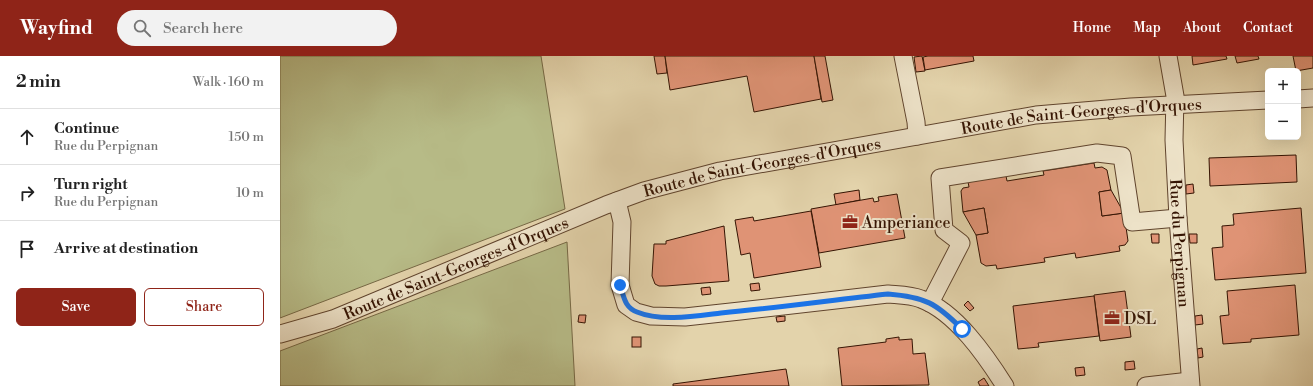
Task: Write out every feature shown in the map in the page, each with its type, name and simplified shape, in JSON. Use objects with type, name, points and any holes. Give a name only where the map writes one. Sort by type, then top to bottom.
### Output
[{"type":"street","points":[[903,56],[916,122],[917,136]]},
{"type":"street","name":"Rue du Perpignan","points":[[1146,386],[1190,383],[1178,218],[1174,96],[1168,56]]},
{"type":"street","points":[[1301,99],[1313,98]]},
{"type":"street","name":"Route de Saint-Georges-d'Orques","points":[[280,334],[333,319],[616,201],[644,191],[720,171],[1036,115],[1174,104],[1265,100]]},
{"type":"street","points":[[930,303],[961,243],[944,230],[940,178],[1097,153],[1122,156],[1132,222],[1178,218]]},
{"type":"street","points":[[616,201],[622,222],[620,285],[626,305],[636,312],[651,316],[685,316],[747,311],[888,294],[908,296],[930,303],[938,307],[946,314],[962,329],[990,362],[1005,386]]},
{"type":"green space","points":[[280,56],[541,56],[565,209],[280,318]]},
{"type":"green space","points":[[567,242],[575,386],[280,386],[280,351]]},
{"type":"building","points":[[654,56],[665,56],[667,73],[657,74]]},
{"type":"building","points":[[665,56],[814,56],[821,99],[754,112],[747,76],[670,90]]},
{"type":"building","points":[[814,56],[825,56],[833,100],[822,102]]},
{"type":"building","points":[[922,56],[925,71],[916,72],[914,57]]},
{"type":"building","points":[[973,56],[974,61],[925,70],[923,57]]},
{"type":"building","points":[[1192,56],[1226,56],[1227,59],[1193,65]]},
{"type":"building","points":[[1235,56],[1258,56],[1259,59],[1237,63]]},
{"type":"building","points":[[1293,56],[1313,56],[1313,68],[1301,70],[1301,68],[1295,68]]},
{"type":"building","points":[[1296,155],[1297,182],[1210,186],[1209,158]]},
{"type":"building","points":[[1094,163],[1095,168],[1102,167],[1107,170],[1111,190],[1099,192],[1102,216],[1124,213],[1128,241],[1125,245],[1119,246],[1120,251],[1076,258],[1075,253],[1044,258],[1045,262],[997,269],[996,265],[986,266],[981,263],[976,235],[988,233],[984,208],[963,212],[961,191],[963,188],[969,187],[968,182],[1006,176],[1007,181],[1044,175],[1043,171]]},
{"type":"building","points":[[1193,184],[1194,193],[1186,194],[1186,185]]},
{"type":"building","points":[[859,190],[860,200],[836,205],[834,194]]},
{"type":"building","points":[[1111,190],[1124,213],[1102,216],[1099,192]]},
{"type":"building","points":[[897,194],[905,238],[819,253],[811,209],[873,198],[874,202],[879,201],[878,197]]},
{"type":"building","points":[[984,208],[988,233],[976,235],[963,212]]},
{"type":"building","points":[[1301,208],[1306,273],[1215,280],[1212,248],[1223,247],[1222,226],[1234,225],[1233,214]]},
{"type":"building","points":[[811,211],[821,267],[754,278],[750,253],[741,255],[735,220],[753,217],[754,221]]},
{"type":"building","points":[[724,226],[729,281],[666,286],[659,286],[655,284],[652,276],[654,244],[666,244],[666,241]]},
{"type":"building","points":[[1151,234],[1159,234],[1159,243],[1152,243]]},
{"type":"building","points":[[1189,234],[1197,234],[1197,243],[1190,243]]},
{"type":"building","points":[[759,283],[760,290],[751,291],[750,284]]},
{"type":"building","points":[[1295,285],[1299,335],[1251,339],[1251,342],[1223,344],[1220,316],[1229,315],[1227,291]]},
{"type":"building","points":[[710,287],[711,294],[702,295],[701,288]]},
{"type":"building","points":[[1125,291],[1131,337],[1100,341],[1094,295]]},
{"type":"building","points":[[1094,296],[1099,336],[1038,343],[1039,347],[1018,349],[1013,306]]},
{"type":"building","points":[[968,301],[974,308],[970,311],[964,305]]},
{"type":"building","points":[[579,315],[586,315],[585,323],[578,322]]},
{"type":"building","points":[[1202,315],[1203,324],[1195,325],[1195,316]]},
{"type":"building","points":[[785,316],[785,321],[777,322],[776,317]]},
{"type":"building","points":[[632,337],[641,337],[641,347],[632,347]]},
{"type":"building","points":[[899,337],[899,340],[912,339],[913,354],[925,353],[929,385],[842,386],[838,348],[886,342],[886,339]]},
{"type":"building","points":[[1202,348],[1203,357],[1198,358],[1197,349]]},
{"type":"building","points":[[1134,361],[1135,369],[1125,370],[1125,362]]},
{"type":"building","points":[[1084,367],[1085,375],[1076,376],[1075,368]]},
{"type":"building","points":[[786,369],[789,386],[673,386],[673,384]]},
{"type":"building","points":[[984,378],[989,386],[980,386],[978,382]]},
{"type":"place","name":"Amperiance","points":[[850,222]]},
{"type":"place","name":"DSL","points":[[1112,318]]},
{"type":"route","points":[[620,285],[626,305],[636,312],[651,316],[672,317],[740,311],[888,294],[921,299],[938,307],[962,329]]}]
